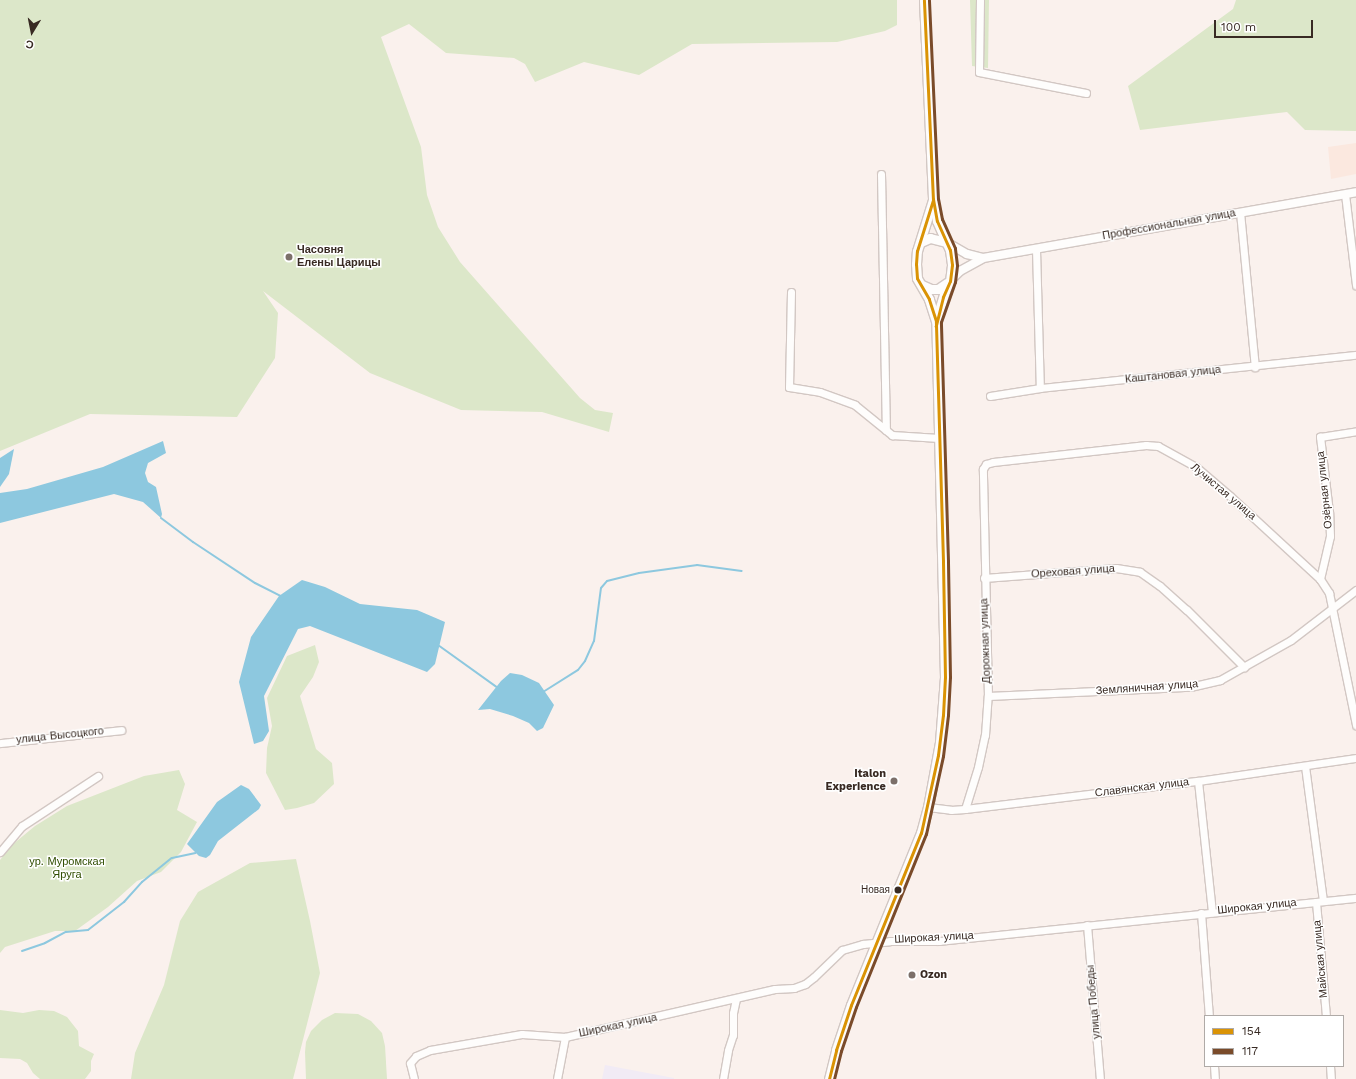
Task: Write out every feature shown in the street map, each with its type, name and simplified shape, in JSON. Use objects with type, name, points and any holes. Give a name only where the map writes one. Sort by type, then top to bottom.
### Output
[{"type":"main road","points":[[829,1079],[836,1050],[851,1005],[922,833],[940,742],[945,677],[936,321],[944,291],[950,281],[952,270],[951,254],[937,221],[933,200],[924,0]]},
{"type":"main road","points":[[933,200],[917,252],[916,268],[918,278],[929,300],[936,321]]},
{"type":"main road","points":[[921,242],[930,238],[946,242]]},
{"type":"main road","points":[[922,285],[931,289],[938,289],[950,281]]},
{"type":"street","points":[[980,0],[979,72],[1086,93]]},
{"type":"street","points":[[881,174],[886,430]]},
{"type":"street","name":"Профессиональная улица","points":[[983,258],[1356,192]]},
{"type":"street","points":[[1345,194],[1356,285]]},
{"type":"street","points":[[1240,212],[1255,367]]},
{"type":"street","points":[[946,242],[967,254],[983,258]]},
{"type":"street","points":[[1036,249],[1040,388]]},
{"type":"street","points":[[950,281],[967,266],[983,258]]},
{"type":"street","points":[[791,292],[789,387],[820,392],[855,405],[892,435],[939,438]]},
{"type":"street","name":"Каштановая улица","points":[[990,396],[1040,388],[1255,367],[1356,355]]},
{"type":"street","name":"Озёрная улица","points":[[1320,579],[1330,536],[1329,512],[1320,437],[1356,431]]},
{"type":"street","name":"Лучистая улица","points":[[983,469],[986,464],[994,462],[1146,445],[1158,446],[1196,467],[1230,496],[1320,579],[1329,593],[1356,725]]},
{"type":"street","name":"Дорожная улица","points":[[965,809],[978,767],[985,734],[988,696],[984,578],[983,469]]},
{"type":"street","name":"Ореховая улица","points":[[984,578],[1116,568],[1140,572],[1160,586],[1187,610],[1244,667]]},
{"type":"street","name":"Земляничная улица","points":[[988,696],[1190,687],[1220,680],[1291,640],[1356,590]]},
{"type":"street","name":"улица Высоцкого","points":[[0,743],[120,730]]},
{"type":"street","name":"Славянская улица","points":[[928,807],[951,810],[965,809],[1198,781],[1356,758]]},
{"type":"street","name":"Майская улица","points":[[1305,766],[1320,901],[1326,1015]]},
{"type":"street","points":[[0,852],[22,826],[98,776]]},
{"type":"street","points":[[1198,781],[1212,912]]},
{"type":"street","name":"Широкая улица","points":[[414,1079],[410,1063],[416,1056],[430,1050],[522,1034],[565,1037],[775,989],[794,988],[805,984],[842,950],[877,942],[939,941],[1356,898]]},
{"type":"street","points":[[1201,913],[1209,1015]]},
{"type":"street","name":"улица Победы","points":[[1087,925],[1100,1079]]},
{"type":"street","points":[[723,1079],[728,1050],[733,1035],[733,1013],[736,999]]},
{"type":"street","points":[[557,1079],[565,1037]]},
{"type":"street","points":[[1214,1067],[1215,1079]]},
{"type":"street","points":[[1330,1067],[1331,1079]]},
{"type":"shaded area","points":[[1356,143],[1356,174],[1331,179],[1328,147]]},
{"type":"shaded area","points":[[605,1065],[674,1078],[674,1079],[602,1079]]},
{"type":"green space","points":[[0,0],[897,0],[897,25],[885,31],[837,42],[692,44],[639,75],[584,62],[535,82],[525,64],[514,58],[446,53],[409,24],[381,37],[421,147],[427,195],[438,227],[460,262],[580,398],[595,410],[613,413],[609,432],[542,412],[461,410],[370,373],[263,291],[278,313],[275,358],[237,417],[90,414],[0,451]]},
{"type":"green space","points":[[970,0],[989,0],[988,68],[972,66]]},
{"type":"green space","points":[[1236,0],[1356,0],[1356,131],[1305,130],[1287,112],[1140,130],[1128,86],[1233,9]]},
{"type":"green space","points":[[315,645],[319,662],[313,677],[300,696],[316,749],[332,763],[334,784],[314,803],[285,810],[266,773],[267,748],[272,726],[267,698],[287,656]]},
{"type":"green space","name":"ур. Муромская Яруга","points":[[179,770],[185,784],[177,810],[197,822],[181,852],[161,872],[137,881],[108,907],[75,931],[55,931],[5,947],[0,953],[0,860],[12,845],[35,826],[67,806],[144,776]]},
{"type":"green space","points":[[296,859],[320,973],[293,1079],[131,1079],[135,1053],[164,985],[180,921],[198,892],[250,863]]},
{"type":"green space","points":[[0,1010],[23,1013],[39,1010],[54,1011],[67,1017],[78,1031],[79,1046],[94,1054],[91,1061],[91,1071],[85,1079],[40,1079],[33,1073],[27,1063],[20,1059],[0,1058]]},
{"type":"green space","points":[[335,1013],[358,1014],[371,1021],[382,1033],[385,1046],[387,1079],[306,1079],[306,1042],[311,1031],[322,1020]]},
{"type":"water","points":[[163,441],[166,453],[148,463],[145,473],[148,482],[156,487],[162,514],[161,518],[143,502],[114,494],[0,523],[0,493],[27,489],[103,467]]},
{"type":"water","points":[[14,449],[9,474],[0,487],[0,458]]},
{"type":"water","points":[[302,580],[325,587],[360,604],[417,610],[445,622],[435,664],[427,672],[310,626],[298,629],[264,696],[269,731],[263,741],[254,744],[239,682],[251,637],[279,596]]},
{"type":"water","points":[[510,673],[522,675],[539,683],[554,705],[543,728],[537,731],[529,723],[513,716],[490,709],[478,710],[501,681]]},
{"type":"water","points":[[241,785],[249,789],[261,805],[259,809],[218,841],[210,855],[206,858],[199,856],[187,844],[217,802]]},
{"type":"waterway","points":[[161,518],[193,542],[255,583],[280,596]]},
{"type":"waterway","points":[[543,692],[578,670],[585,661],[594,641],[601,588],[607,581],[639,573],[697,565],[742,571]]},
{"type":"waterway","points":[[438,645],[498,688]]},
{"type":"waterway","points":[[22,951],[45,943],[66,932],[88,930],[124,902],[142,882],[172,858],[195,853]]},
{"type":"transit line","name":"154","points":[[829,1079],[836,1050],[851,1005],[921,833],[938,755],[943,715],[945,677],[943,561],[936,321],[929,299],[917,278],[916,264],[917,251],[933,200],[924,0]]},
{"type":"transit line","name":"117","points":[[834,1079],[841,1051],[856,1007],[926,834],[943,756],[948,715],[950,677],[948,561],[941,322],[955,282],[957,265],[955,248],[942,219],[938,199],[929,0]]},
{"type":"transit line","name":"154","points":[[933,199],[937,221],[950,250],[952,265],[950,281],[943,297],[936,326]]},
{"type":"place","name":"Часовня Елены Царицы","points":[[289,257]]},
{"type":"place","name":"Italon Experience","points":[[894,781]]},
{"type":"place","name":"Новая","points":[[898,890]]},
{"type":"place","name":"Ozon","points":[[912,975]]}]
